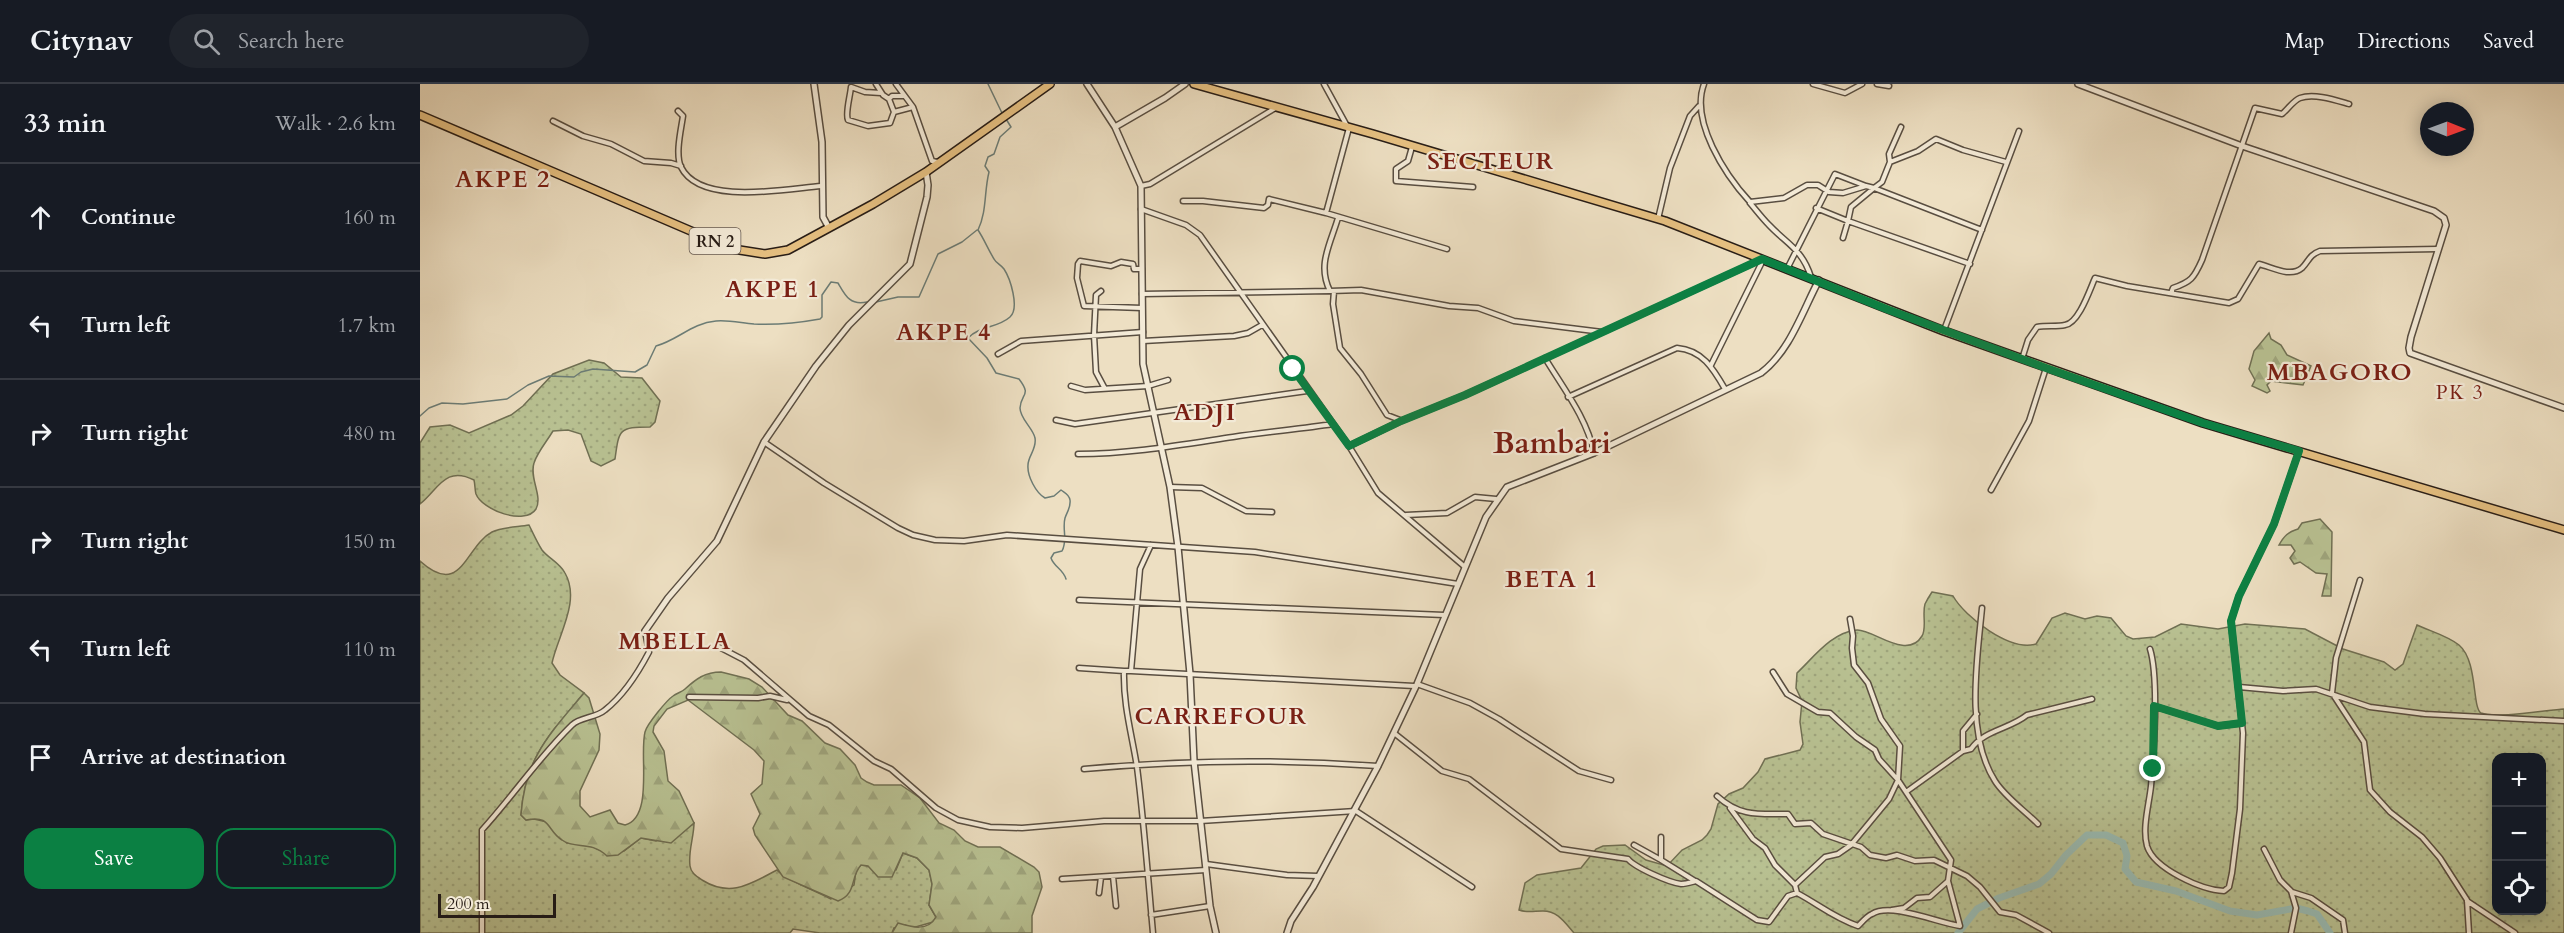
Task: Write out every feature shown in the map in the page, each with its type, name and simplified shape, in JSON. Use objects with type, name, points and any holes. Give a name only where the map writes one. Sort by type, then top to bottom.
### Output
[{"type":"main road","name":"RN 2","points":[[420,116],[733,249],[765,254],[788,250],[873,204],[926,172],[1050,84]]},
{"type":"main road","points":[[1188,84],[1278,106],[1658,219],[1944,331],[2203,423],[2564,530]]},
{"type":"street","points":[[814,84],[822,141],[823,217],[828,228]]},
{"type":"street","points":[[876,84],[881,93],[889,99],[894,112],[890,123],[868,126],[848,120],[846,114],[851,101],[850,86],[865,92],[881,93]]},
{"type":"street","points":[[896,84],[913,107],[932,161],[939,162]]},
{"type":"street","points":[[1087,84],[1115,127],[1141,186],[1143,364],[1170,487],[1178,547],[1200,821],[1210,906],[1216,933]]},
{"type":"street","points":[[1115,127],[1188,84]]},
{"type":"street","points":[[1324,84],[1348,127],[1326,213]]},
{"type":"street","points":[[1658,219],[1670,168],[1690,116],[1699,105],[1704,84]]},
{"type":"street","points":[[1813,84],[1845,93],[1862,84]]},
{"type":"street","points":[[1877,84],[1889,86]]},
{"type":"street","points":[[2078,84],[2242,146],[2434,211],[2444,218],[2446,225],[2411,337],[2410,353],[2564,408]]},
{"type":"street","points":[[889,99],[892,96],[903,96]]},
{"type":"street","points":[[2171,293],[2173,288],[2186,285],[2197,272],[2255,108],[2282,114],[2298,98],[2307,97],[2332,99],[2349,104]]},
{"type":"street","points":[[1287,933],[1291,921],[1356,811],[1416,685],[1444,615],[1496,499],[1506,487],[1594,453],[1761,373],[1775,362],[1815,279],[1797,249],[1770,226],[1720,163],[1699,105]]},
{"type":"street","points":[[1141,186],[1159,178],[1278,106]]},
{"type":"street","points":[[894,112],[913,107]]},
{"type":"street","points":[[678,111],[683,116],[681,166]]},
{"type":"street","points":[[553,121],[583,136],[611,144],[644,161],[681,166],[695,183],[726,193],[821,186]]},
{"type":"street","points":[[1843,238],[1851,207],[1885,178],[1890,162],[1889,154],[1901,127]]},
{"type":"street","points":[[1944,331],[2019,131]]},
{"type":"street","points":[[1890,162],[1918,151],[1936,139],[1963,150],[2006,162]]},
{"type":"street","points":[[1412,147],[1408,161],[1396,169],[1394,178],[1396,181],[1473,187]]},
{"type":"street","points":[[482,933],[482,830],[509,801],[524,778],[574,723],[604,711],[636,676],[650,652],[645,631],[668,598],[717,541],[764,442],[816,366],[849,325],[910,264],[927,197],[926,172]]},
{"type":"street","points":[[1787,268],[1834,174],[1982,230]]},
{"type":"street","points":[[1750,202],[1784,198],[1807,185],[1818,185],[1826,190],[1843,193],[1866,186]]},
{"type":"street","points":[[1183,201],[1264,208],[1269,205],[1269,199],[1326,213],[1447,249]]},
{"type":"street","points":[[1815,208],[1970,264]]},
{"type":"street","points":[[1141,210],[1194,229],[1206,240],[1262,325],[1349,446],[1378,493],[1406,514],[1465,567]]},
{"type":"street","points":[[1338,218],[1323,268],[1325,280],[1332,291],[1340,348],[1387,415],[1401,421]]},
{"type":"street","points":[[2022,360],[2028,340],[2037,327],[2069,324],[2073,321],[2095,278],[2127,286],[2229,303],[2238,299],[2259,264],[2290,273],[2302,267],[2313,253],[2320,251],[2438,249]]},
{"type":"street","points":[[1349,446],[1763,260]]},
{"type":"street","points":[[1711,365],[1763,260]]},
{"type":"street","points":[[1142,269],[1134,269],[1133,264],[1127,262],[1111,266],[1078,262],[1077,278],[1084,306],[1142,308]]},
{"type":"street","points":[[1142,294],[1361,290],[1449,306],[1478,308],[1514,321],[1602,332]]},
{"type":"street","points":[[1101,291],[1096,295],[1094,334],[1096,372],[1104,387]]},
{"type":"street","points":[[1143,341],[1234,336],[1248,333],[1262,325]]},
{"type":"street","points":[[998,354],[1021,341],[1143,332]]},
{"type":"street","points":[[1568,397],[1677,348],[1696,352],[1711,365],[1725,389]]},
{"type":"street","points":[[1545,358],[1591,436],[1594,453]]},
{"type":"street","points":[[1991,490],[1997,475],[2029,421],[2046,368]]},
{"type":"street","points":[[1071,386],[1085,390],[1148,386],[1168,380]]},
{"type":"street","points":[[1056,420],[1075,424],[1308,391]]},
{"type":"street","points":[[1078,454],[1105,455],[1113,452],[1161,449],[1231,437],[1333,424]]},
{"type":"street","points":[[764,442],[843,495],[913,536],[935,540],[964,541],[1007,535],[1071,538],[1292,556],[1330,566],[1458,584]]},
{"type":"street","points":[[2150,649],[2154,660],[2154,706],[2153,769],[2146,826],[2147,848],[2157,861],[2186,880],[2214,891],[2224,891],[2229,887],[2232,873],[2241,802],[2242,723],[2231,621],[2239,596],[2274,524],[2299,451]]},
{"type":"street","points":[[1170,487],[1202,488],[1246,511],[1272,513]]},
{"type":"street","points":[[1406,514],[1448,513],[1475,497],[1496,499]]},
{"type":"street","points":[[1131,671],[1140,569],[1151,545]]},
{"type":"street","points":[[2360,580],[2336,658],[2332,693],[2364,742],[2370,790],[2390,812],[2422,837],[2440,858],[2467,900],[2515,933]]},
{"type":"street","points":[[1079,600],[1444,615]]},
{"type":"street","points":[[1982,608],[1978,739],[1982,754],[1996,782],[2038,824]]},
{"type":"street","points":[[1796,885],[1825,857],[1838,854],[1850,846],[1889,800],[1898,780],[1900,746],[1881,719],[1868,683],[1854,665],[1850,619]]},
{"type":"street","points":[[719,647],[744,660],[809,716],[829,725],[874,761],[891,769],[936,808],[958,820],[1005,828],[1104,821],[1200,821],[1356,811],[1472,887]]},
{"type":"street","points":[[1079,668],[1416,685],[1470,703],[1579,771],[1611,780]]},
{"type":"street","points":[[1125,671],[1127,724],[1132,738],[1136,764],[1153,933]]},
{"type":"street","points":[[1773,672],[1786,694],[1818,712],[1830,713],[1856,737],[1875,750],[1879,759],[1898,780],[1951,860],[1948,880],[1960,926],[1942,924],[1932,918],[1888,910]]},
{"type":"street","points":[[2239,687],[2283,691],[2309,688],[2370,706],[2425,714],[2564,721]]},
{"type":"street","points":[[689,697],[758,698],[770,696],[791,702]]},
{"type":"street","points":[[1906,792],[1963,750],[1971,748],[1978,739],[2019,722],[2027,715],[2092,699]]},
{"type":"street","points":[[2154,706],[2218,726],[2242,723]]},
{"type":"street","points":[[1963,750],[1964,731],[1977,714]]},
{"type":"street","points":[[1394,733],[1442,771],[1469,779],[1561,849],[1628,859],[1632,865],[1646,872],[1681,884],[1696,881]]},
{"type":"street","points":[[1084,769],[1194,760],[1378,766]]},
{"type":"street","points":[[1717,796],[1729,807],[1753,839],[1765,848],[1775,865],[1796,885],[1797,892]]},
{"type":"street","points":[[1729,807],[1748,813],[1788,814],[1795,824],[1811,823],[1823,834],[1850,846],[1861,848],[1870,855],[1886,858],[1898,855],[1916,861],[1934,860],[1966,876],[1980,887],[2000,912],[2016,915],[2049,933]]},
{"type":"street","points":[[1661,837],[1661,860]]},
{"type":"street","points":[[1634,845],[1696,881],[1756,920],[1768,922],[1788,896],[1797,892]]},
{"type":"street","points":[[2264,849],[2280,880],[2291,891],[2311,898],[2343,920],[2345,933]]},
{"type":"street","points":[[1062,879],[1148,874],[1205,867],[1318,876]]},
{"type":"street","points":[[1113,876],[1118,898],[1116,906]]},
{"type":"street","points":[[1099,893],[1101,877]]},
{"type":"street","points":[[1797,892],[1813,901],[1824,911],[1858,926],[1873,913],[1904,908],[1917,898],[1930,897],[1948,880]]},
{"type":"street","points":[[2291,891],[2296,908],[2291,933]]},
{"type":"street","points":[[2467,900],[2469,933]]},
{"type":"street","points":[[1151,915],[1210,906]]},
{"type":"green space","points":[[2269,333],[2271,339],[2281,345],[2287,355],[2311,366],[2303,385],[2271,381],[2267,385],[2270,391],[2267,393],[2252,386],[2255,380],[2249,369],[2254,351]]},
{"type":"green space","points":[[589,360],[604,363],[621,377],[642,378],[660,401],[655,422],[650,427],[626,429],[622,432],[615,459],[601,466],[591,461],[581,434],[568,430],[553,431],[534,463],[533,475],[538,504],[531,514],[514,516],[495,510],[480,500],[476,494],[474,480],[456,475],[443,481],[420,504],[420,443],[430,427],[450,425],[469,433],[511,415],[523,406],[553,374]]},
{"type":"green space","points":[[2320,519],[2332,532],[2331,596],[2322,596],[2327,574],[2316,573],[2300,562],[2294,564],[2290,558],[2295,551],[2291,545],[2279,545],[2302,523]]},
{"type":"green space","points":[[529,525],[542,550],[563,569],[571,595],[567,618],[552,663],[560,675],[584,693],[550,735],[533,762],[523,795],[521,815],[526,820],[547,822],[567,843],[589,845],[602,851],[624,851],[641,838],[656,841],[694,823],[690,866],[696,876],[702,880],[722,888],[740,887],[777,870],[831,899],[854,885],[856,870],[861,865],[896,870],[903,853],[917,858],[929,870],[932,884],[929,905],[936,917],[933,922],[912,928],[905,925],[894,928],[892,933],[820,933],[793,929],[790,933],[420,933],[420,561],[434,571],[445,574],[454,572],[492,532]]},
{"type":"green space","points":[[1932,592],[1953,596],[1967,613],[1989,631],[2001,638],[2025,645],[2036,644],[2052,618],[2065,613],[2085,619],[2097,616],[2111,618],[2126,636],[2133,639],[2155,637],[2181,624],[2218,629],[2245,624],[2305,629],[2343,649],[2384,662],[2395,670],[2403,664],[2417,625],[2450,639],[2465,652],[2472,672],[2476,703],[2481,713],[2509,715],[2564,709],[2564,933],[1574,933],[1561,918],[1553,913],[1519,910],[1525,883],[1537,875],[1581,868],[1596,849],[1603,846],[1625,845],[1646,860],[1667,866],[1682,850],[1702,840],[1711,829],[1718,804],[1729,794],[1743,788],[1758,772],[1765,759],[1800,750],[1803,744],[1800,722],[1802,701],[1796,688],[1797,673],[1824,646],[1839,635],[1848,632],[1864,631],[1899,645],[1916,643],[1923,633],[1925,604]]},
{"type":"green space","points":[[721,672],[749,679],[762,687],[788,715],[802,721],[825,743],[840,749],[855,765],[861,778],[867,782],[874,785],[901,785],[920,798],[939,823],[954,830],[965,841],[978,847],[1000,847],[1034,867],[1039,872],[1042,887],[1032,916],[1032,933],[892,933],[898,923],[924,927],[933,922],[936,917],[929,905],[932,884],[929,870],[917,858],[903,853],[892,877],[878,877],[868,866],[861,865],[851,890],[838,901],[783,877],[755,835],[753,828],[760,814],[751,794],[762,784],[764,761],[754,750],[688,700],[667,709],[654,726],[653,732],[664,751],[668,781],[679,791],[694,823],[671,843],[641,838],[618,855],[607,856],[595,848],[567,843],[557,836],[545,821],[526,820],[521,815],[523,795],[533,762],[550,735],[584,693],[589,698],[600,734],[599,750],[580,791],[580,806],[590,817],[610,810],[618,823],[625,825],[634,820],[640,810],[644,784],[644,742],[647,728],[673,696],[701,677]]},
{"type":"waterway","points":[[988,84],[1002,113]]},
{"type":"waterway","points":[[1006,119],[1011,127],[1000,137],[994,154],[988,157],[985,166],[989,172],[983,216],[978,230],[995,260],[1006,273],[1013,293],[1013,313],[1005,321],[978,331],[968,338],[987,358],[996,373],[1019,379],[1025,389],[1020,408],[1035,438],[1035,446],[1028,465],[1031,479],[1035,488],[1045,498],[1054,496],[1061,490],[1069,498],[1070,505],[1064,522],[1064,547],[1062,551],[1054,553],[1051,558],[1066,579]]},
{"type":"waterway","points":[[876,302],[898,297],[919,297],[938,254],[962,242],[977,230]]},
{"type":"waterway","points":[[420,416],[429,408],[442,403],[463,404],[507,399],[528,385],[549,376],[574,377],[581,372],[593,369],[635,372],[647,365],[656,346],[707,322],[770,324],[820,319],[822,317],[822,295],[831,282],[838,283],[852,301],[867,302]]},
{"type":"waterway","points":[[1958,933],[1977,909],[1999,898],[2039,884],[2087,835],[2106,835],[2123,843],[2127,856],[2125,869],[2136,882],[2176,891],[2230,911],[2257,915],[2296,908],[2308,911],[2317,914],[2330,933]]},
{"type":"district","name":"SECTEUR","points":[[1491,161]]},
{"type":"district","name":"AKPE 2","points":[[503,179]]},
{"type":"district","name":"AKPE 1","points":[[773,289]]},
{"type":"district","name":"AKPE 4","points":[[944,332]]},
{"type":"district","name":"MBAGORO","points":[[2340,372]]},
{"type":"district","name":"PK 3","points":[[2460,392]]},
{"type":"district","name":"ADJI","points":[[1205,412]]},
{"type":"district","name":"Bambari","points":[[1552,443]]},
{"type":"district","name":"BETA 1","points":[[1552,579]]},
{"type":"district","name":"MBELLA","points":[[675,641]]},
{"type":"district","name":"CARREFOUR","points":[[1221,716]]},
{"type":"route","points":[[1293,369],[1349,446],[1762,259],[1889,310],[2046,368],[2203,423],[2299,451],[2274,524],[2239,596],[2231,621],[2242,723],[2228,727],[2218,726],[2154,706],[2153,769]]}]
